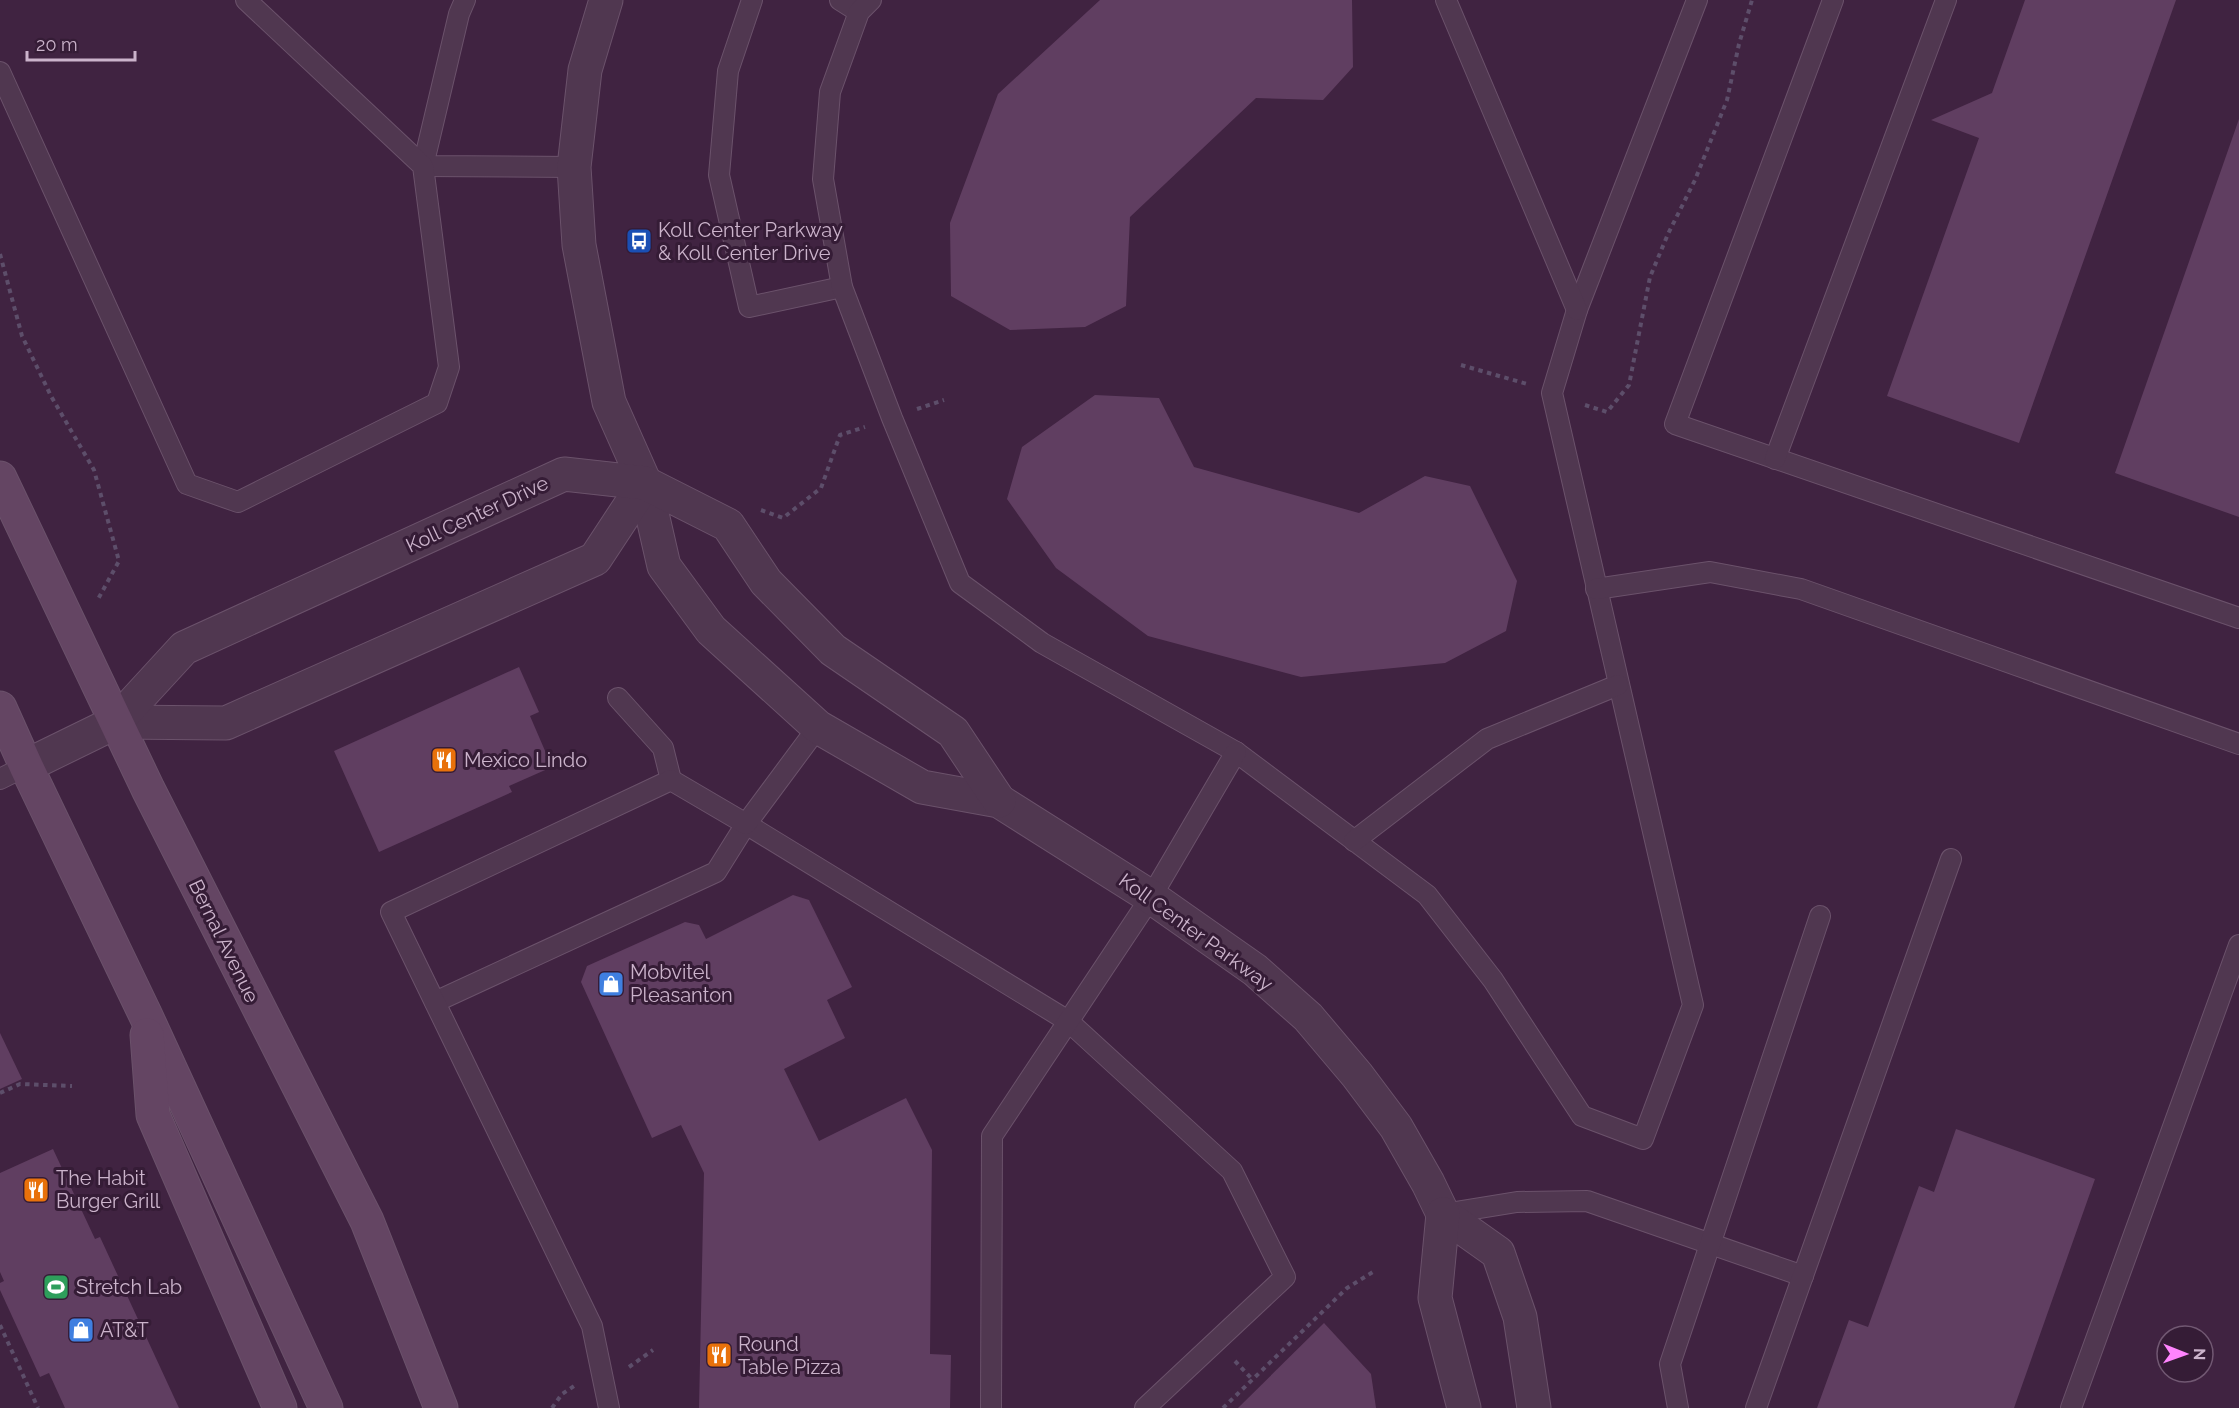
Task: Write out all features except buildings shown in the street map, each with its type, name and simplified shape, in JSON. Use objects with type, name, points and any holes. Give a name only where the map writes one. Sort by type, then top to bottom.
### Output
[{"type":"main road","name":"Bernal Avenue","points":[[0,478],[116,722],[252,997],[367,1221],[441,1408]]},
{"type":"main road","points":[[0,708],[13,772],[146,1016],[326,1408]]},
{"type":"main road","points":[[146,1016],[153,1115],[280,1408]]},
{"type":"street","name":"Koll Center Parkway","points":[[606,0],[585,70],[574,167],[579,245],[609,402],[645,483],[664,566],[711,630],[819,727],[922,787],[999,801],[1151,897],[1255,970],[1308,1017],[1358,1075],[1396,1126],[1443,1214],[1498,1253],[1520,1317],[1534,1408]]},
{"type":"street","name":"Koll Center Drive","points":[[13,772],[116,722],[184,648],[564,474],[645,483],[595,559],[226,723],[116,722]]},
{"type":"street","name":"Koll Center Parkway","points":[[645,483],[729,525],[766,582],[833,650],[953,732],[999,801]]},
{"type":"street","points":[[1443,1214],[1435,1298],[1464,1408]]},
{"type":"lane","points":[[246,0],[423,166],[574,167]]},
{"type":"lane","points":[[0,72],[187,484],[238,502],[437,403],[449,367],[423,166],[459,14],[465,0]]},
{"type":"lane","points":[[752,0],[728,71],[719,175],[749,307],[842,287]]},
{"type":"lane","points":[[840,0],[865,6],[830,92],[823,179],[842,287],[892,418],[960,583],[1042,643],[1236,752],[1427,895],[1493,980],[1582,1116],[1643,1139],[1693,1005],[1552,393],[1576,310],[1697,0]]},
{"type":"lane","points":[[1446,0],[1576,310]]},
{"type":"lane","points":[[1833,0],[1675,424],[2239,618]]},
{"type":"lane","points":[[1775,459],[1946,0]]},
{"type":"lane","points":[[1596,589],[1710,572],[1801,589],[2239,744]]},
{"type":"lane","points":[[1354,841],[1488,739],[1618,685]]},
{"type":"lane","points":[[618,698],[663,748],[671,780],[1068,1021],[1232,1171],[1285,1277],[1144,1408]]},
{"type":"lane","points":[[435,1002],[716,872],[746,824],[819,727]]},
{"type":"lane","points":[[991,1408],[992,1136],[1151,897],[1236,752]]},
{"type":"lane","points":[[609,1408],[592,1326],[391,912],[671,780]]},
{"type":"lane","points":[[1756,1408],[1951,859]]},
{"type":"lane","points":[[1678,1408],[1670,1364],[1820,916]]},
{"type":"lane","points":[[2071,1408],[2239,945]]},
{"type":"lane","points":[[1443,1214],[1516,1202],[1587,1201],[1803,1276]]},
{"type":"path","points":[[1461,365],[1606,412],[1629,385],[1650,277],[1695,180],[1727,100],[1739,44],[1752,0]]},
{"type":"path","points":[[0,254],[22,336],[51,396],[94,470],[119,561],[76,639]]},
{"type":"path","points":[[755,508],[783,519],[821,488],[840,435],[944,400]]},
{"type":"path","points":[[0,1093],[20,1084],[72,1086]]},
{"type":"path","points":[[1223,1408],[1347,1288],[1376,1270]]},
{"type":"path","points":[[0,1325],[38,1408]]},
{"type":"place","name":"Koll Center Parkway & Koll Center Drive","points":[[639,241]]},
{"type":"place","name":"Mexico Lindo","points":[[444,760]]},
{"type":"place","name":"Mobvitel Pleasanton","points":[[611,984]]},
{"type":"place","name":"The Habit Burger Grill","points":[[36,1190]]},
{"type":"place","name":"Stretch Lab","points":[[56,1287]]},
{"type":"place","name":"AT&T","points":[[81,1330]]},
{"type":"place","name":"Round Table Pizza","points":[[719,1355]]}]
